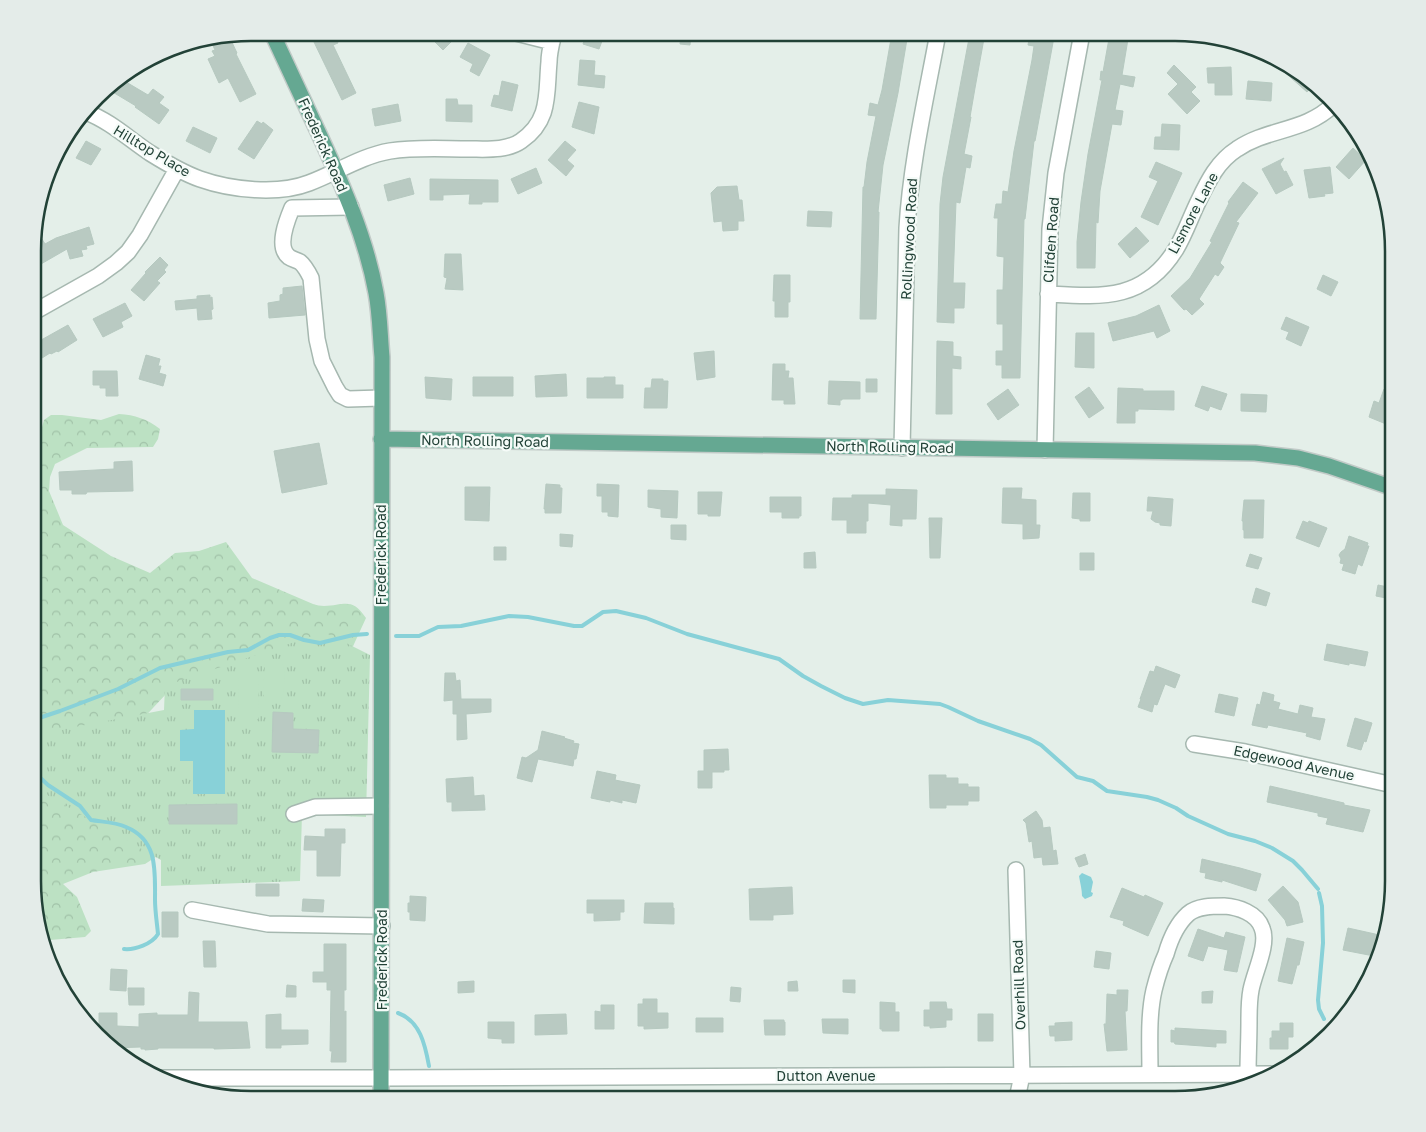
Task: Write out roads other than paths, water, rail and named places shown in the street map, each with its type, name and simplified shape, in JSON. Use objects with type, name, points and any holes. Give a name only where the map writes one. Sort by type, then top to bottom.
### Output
[{"type":"main road","name":"Frederick Road","points":[[276,41],[336,170],[351,207],[362,238],[376,293],[380,324],[382,357],[381,1091]]},
{"type":"main road","name":"North Rolling Road","points":[[381,439],[1255,453],[1298,458],[1329,466],[1385,485]]},
{"type":"street","name":"Hilltop Place","points":[[91,115],[118,130],[177,169],[201,179],[250,189],[293,187],[308,183],[370,157],[389,152],[409,149],[507,148],[521,141],[541,119],[546,107],[552,41]]},
{"type":"street","name":"Rollingwood Road","points":[[902,448],[909,194],[936,41]]},
{"type":"street","name":"Clifden Road","points":[[1045,450],[1050,229],[1056,173],[1081,41]]},
{"type":"street","name":"Lismore Lane","points":[[1048,294],[1090,296],[1113,294],[1132,289],[1152,278],[1176,248],[1212,174],[1224,159],[1236,149],[1254,139],[1297,127],[1316,118],[1328,108]]},
{"type":"street","points":[[41,308],[98,276],[128,252],[140,235],[177,169]]},
{"type":"street","points":[[351,207],[292,208],[285,226],[284,252],[289,257],[300,262],[307,269],[311,278],[317,339],[322,361],[340,395],[348,399],[381,398]]},
{"type":"street","name":"Edgewood Avenue","points":[[1194,744],[1245,752],[1385,783]]},
{"type":"street","points":[[294,814],[315,807],[381,806]]},
{"type":"street","name":"Overhill Road","points":[[1016,870],[1022,1076],[1019,1091]]},
{"type":"street","points":[[1150,1074],[1153,991],[1170,941],[1189,913],[1200,908],[1213,906],[1229,906],[1242,910],[1255,917],[1262,927],[1263,948],[1250,992],[1248,1074]]},
{"type":"street","points":[[192,910],[268,924],[382,926]]},
{"type":"street","name":"Dutton Avenue","points":[[179,1078],[1257,1074]]},
{"type":"water","points":[[194,710],[225,710],[225,794],[193,794],[193,761],[180,761],[180,730],[194,729]]},
{"type":"water","points":[[1082,873],[1091,877],[1093,882],[1092,896],[1085,899],[1082,896],[1079,876]]},
{"type":"waterway","points":[[396,636],[419,636],[438,627],[461,626],[509,616],[528,617],[574,626],[582,626],[603,612],[616,611],[646,618],[687,634],[779,659],[821,686],[845,698],[863,704],[888,700],[940,704],[978,721],[1030,739],[1041,745],[1077,777],[1093,781],[1107,791],[1158,800],[1228,834],[1255,841],[1272,848],[1293,861],[1318,889]]},
{"type":"waterway","points":[[41,717],[118,689],[160,668],[228,652],[248,650],[279,635],[290,635],[320,643],[353,635],[367,634]]},
{"type":"waterway","points":[[41,778],[80,806],[91,820],[126,827],[144,840],[149,848],[154,867],[158,934],[152,941],[143,946],[124,949]]},
{"type":"waterway","points":[[1319,893],[1322,906],[1323,943],[1318,1000],[1319,1009],[1324,1019]]},
{"type":"waterway","points":[[398,1013],[416,1027],[426,1050],[429,1066]]}]
